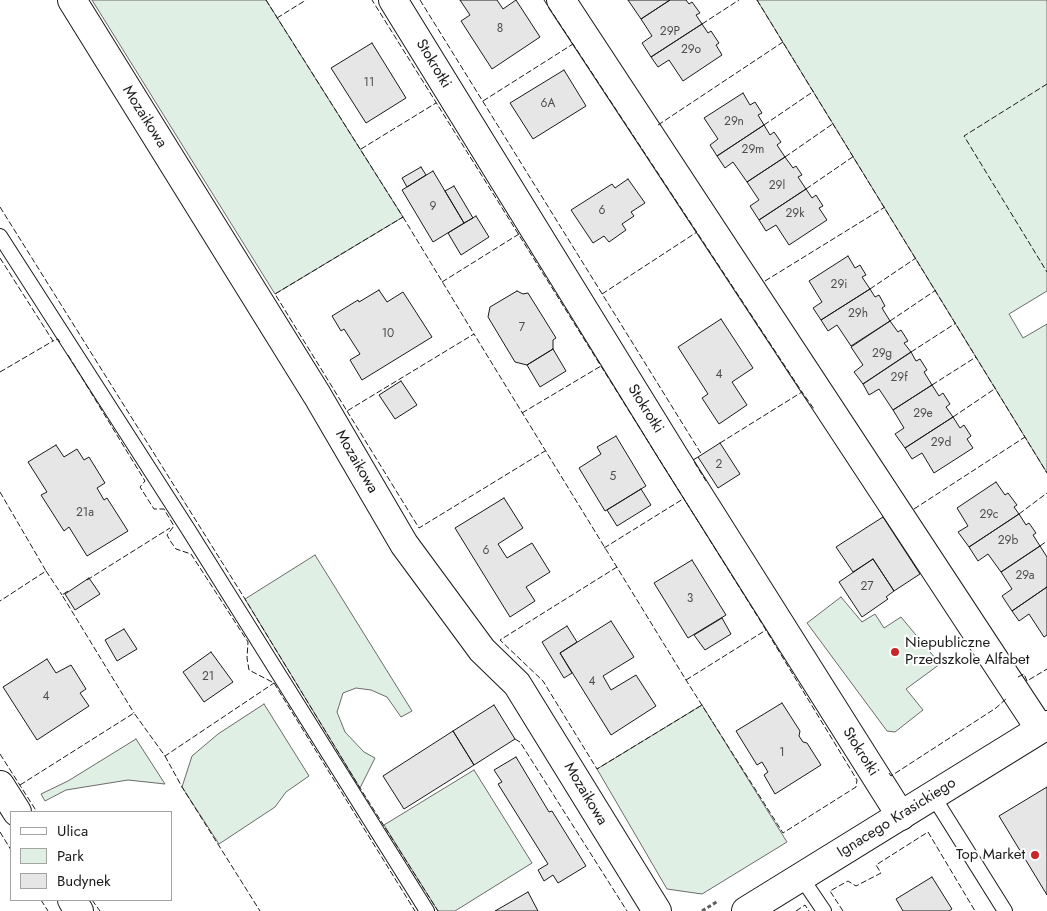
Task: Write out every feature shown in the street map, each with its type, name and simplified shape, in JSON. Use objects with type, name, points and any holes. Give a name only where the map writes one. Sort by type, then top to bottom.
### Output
[{"type":"street","name":"Mozaikowa","points":[[72,0],[317,395],[404,544],[482,650],[517,684],[657,911]]},
{"type":"street","name":"Stokrotki","points":[[393,0],[674,456],[901,816]]},
{"type":"street","points":[[561,0],[1043,727]]},
{"type":"street","name":"Ignacego Krasickiego","points":[[746,911],[1043,727]]},
{"type":"street","points":[[0,786],[16,811]]},
{"type":"lane","points":[[0,236],[188,529],[427,911]]},
{"type":"lane","points":[[933,796],[1005,911]]},
{"type":"lane","points":[[801,877],[824,911]]},
{"type":"green space","points":[[92,0],[266,0],[403,217],[275,294]]},
{"type":"green space","points":[[757,0],[1047,0],[1047,291],[1009,314],[1023,338],[1047,324],[1047,473]]},
{"type":"green space","points":[[315,555],[412,711],[401,717],[387,697],[371,690],[356,688],[343,693],[337,712],[345,732],[364,752],[375,758],[360,788],[245,599]]},
{"type":"green space","points":[[841,597],[862,622],[875,614],[884,628],[901,617],[940,664],[906,689],[923,710],[895,732],[887,731],[807,623]]},
{"type":"green space","points":[[264,704],[309,776],[286,792],[275,807],[219,844],[182,787],[192,756],[218,734]]},
{"type":"green space","points":[[702,705],[787,842],[702,894],[667,889],[597,769]]},
{"type":"green space","points":[[136,739],[165,784],[128,780],[66,790],[45,801],[41,794],[68,781]]},
{"type":"green space","points":[[474,770],[532,863],[455,911],[438,911],[384,825]]},
{"type":"building","points":[[460,0],[497,0],[503,9],[516,0],[540,37],[492,69],[461,21],[470,15]]},
{"type":"building","points":[[628,0],[670,0],[641,19]]},
{"type":"building","points":[[670,0],[686,0],[689,4],[692,2],[700,13],[696,15],[702,24],[651,57],[642,43],[652,36],[641,19]]},
{"type":"building","points":[[702,24],[708,33],[711,31],[719,43],[716,45],[722,55],[683,81],[669,60],[658,67],[651,57]]},
{"type":"building","points":[[372,43],[406,98],[366,123],[331,68]]},
{"type":"building","points":[[564,70],[586,106],[533,139],[510,103]]},
{"type":"building","points":[[743,93],[750,105],[755,102],[762,113],[758,115],[764,125],[717,156],[710,145],[718,139],[704,118]]},
{"type":"building","points":[[764,125],[770,135],[774,132],[781,142],[777,145],[785,157],[747,182],[733,162],[725,168],[717,156]]},
{"type":"building","points":[[785,157],[793,168],[796,166],[802,175],[798,177],[806,189],[759,220],[750,206],[759,200],[747,182]]},
{"type":"building","points":[[421,167],[426,175],[407,187],[402,178]]},
{"type":"building","points":[[433,171],[464,223],[433,242],[402,190]]},
{"type":"building","points":[[628,179],[645,203],[631,212],[634,216],[622,224],[626,230],[609,242],[604,236],[593,243],[571,210],[612,184],[615,188]]},
{"type":"building","points":[[454,186],[473,218],[464,223],[445,191]]},
{"type":"building","points":[[806,189],[812,198],[816,195],[823,206],[819,208],[827,220],[789,245],[776,225],[766,231],[759,220]]},
{"type":"building","points":[[476,216],[489,237],[461,255],[448,233]]},
{"type":"building","points":[[848,256],[855,268],[860,265],[866,275],[862,277],[870,289],[821,320],[813,308],[822,302],[809,281]]},
{"type":"building","points":[[870,289],[875,297],[879,295],[885,306],[882,308],[890,321],[851,346],[837,325],[828,331],[821,320]]},
{"type":"building","points":[[379,290],[387,302],[403,292],[432,337],[362,380],[350,360],[360,354],[344,329],[341,331],[332,316]]},
{"type":"building","points":[[517,291],[523,294],[528,293],[556,338],[553,340],[553,349],[527,365],[515,362],[488,317],[490,307]]},
{"type":"building","points":[[721,319],[753,368],[732,382],[747,405],[719,424],[702,398],[708,394],[678,347]]},
{"type":"building","points":[[890,321],[898,332],[901,330],[908,341],[904,343],[911,352],[863,384],[854,372],[863,365],[851,347]]},
{"type":"building","points":[[553,349],[566,371],[540,387],[527,365]]},
{"type":"building","points":[[911,352],[916,361],[920,359],[927,370],[924,372],[932,385],[893,410],[879,389],[869,395],[863,384]]},
{"type":"building","points":[[401,381],[417,405],[395,419],[379,395]]},
{"type":"building","points":[[932,385],[939,396],[943,393],[950,404],[946,407],[953,417],[905,448],[895,434],[904,428],[893,410]]},
{"type":"building","points":[[953,417],[960,428],[964,425],[971,436],[967,439],[973,448],[934,473],[922,453],[912,459],[905,448]]},
{"type":"building","points":[[616,436],[646,486],[605,511],[579,468],[601,454],[597,447]]},
{"type":"building","points":[[720,443],[740,474],[718,488],[698,457]]},
{"type":"building","points":[[56,445],[64,457],[77,449],[84,460],[89,457],[105,483],[97,488],[104,500],[107,498],[128,531],[87,556],[69,527],[64,531],[41,495],[47,492],[28,462]]},
{"type":"building","points":[[996,482],[1005,495],[1008,493],[1017,505],[1014,507],[1019,514],[969,547],[958,532],[968,526],[957,508]]},
{"type":"building","points":[[641,489],[651,505],[617,526],[607,510]]},
{"type":"building","points":[[504,498],[523,528],[498,544],[507,558],[532,543],[550,572],[526,587],[535,601],[510,617],[455,528]]},
{"type":"building","points":[[1019,514],[1026,525],[1029,523],[1036,533],[1033,535],[1040,546],[1001,572],[988,554],[978,561],[969,547]]},
{"type":"building","points":[[883,517],[920,574],[894,591],[873,559],[853,572],[836,547]]},
{"type":"building","points":[[1040,546],[1047,557],[1047,587],[1012,611],[1002,596],[1012,589],[1001,572]]},
{"type":"building","points":[[873,559],[894,591],[886,597],[888,599],[862,617],[839,582]]},
{"type":"building","points":[[692,560],[726,615],[688,638],[654,583]]},
{"type":"building","points":[[89,578],[100,594],[75,610],[65,594]]},
{"type":"building","points":[[1047,587],[1047,635],[1044,637],[1029,614],[1019,621],[1012,611]]},
{"type":"building","points":[[722,618],[731,634],[705,650],[694,635]]},
{"type":"building","points":[[611,621],[634,657],[603,676],[611,690],[636,675],[656,706],[611,735],[560,653]]},
{"type":"building","points":[[567,626],[577,642],[560,653],[572,673],[564,678],[542,642]]},
{"type":"building","points":[[124,629],[137,649],[117,661],[105,640]]},
{"type":"building","points":[[211,652],[233,682],[204,702],[183,672]]},
{"type":"building","points":[[47,659],[56,673],[71,665],[86,689],[80,693],[89,706],[37,740],[3,687]]},
{"type":"building","points":[[782,703],[800,731],[799,736],[803,742],[807,743],[821,765],[775,794],[764,775],[768,772],[762,762],[757,765],[736,731]]},
{"type":"building","points":[[494,705],[515,739],[474,765],[453,731]]},
{"type":"building","points":[[453,731],[474,765],[404,809],[383,776]]},
{"type":"building","points":[[516,757],[549,812],[552,811],[586,866],[558,883],[553,875],[544,881],[538,870],[548,864],[498,784],[502,782],[494,770]]},
{"type":"building","name":"Top Market","points":[[1047,787],[1047,895],[999,816]]},
{"type":"building","points":[[932,877],[952,909],[949,911],[903,911],[896,899]]},
{"type":"building","points":[[528,892],[538,911],[495,911]]},
{"type":"fence","points":[[266,0],[403,217],[275,294],[347,411],[474,334],[686,680],[783,833],[856,787],[857,780],[766,630],[372,0]]},
{"type":"fence","points":[[277,18],[306,0]]},
{"type":"fence","points":[[420,0],[702,455]]},
{"type":"fence","points":[[544,0],[802,392]]},
{"type":"fence","points":[[702,24],[739,0]]},
{"type":"fence","points":[[757,0],[1047,473]]},
{"type":"fence","points":[[658,125],[783,42]]},
{"type":"fence","points":[[483,101],[573,44]]},
{"type":"fence","points":[[1047,84],[964,136],[1047,272]]},
{"type":"fence","points":[[764,125],[814,91]]},
{"type":"fence","points":[[361,149],[436,103]]},
{"type":"fence","points":[[785,157],[834,123]]},
{"type":"fence","points":[[806,189],[854,156]]},
{"type":"fence","points":[[0,207],[438,911]]},
{"type":"fence","points":[[765,281],[885,207]]},
{"type":"fence","points":[[403,217],[474,334]]},
{"type":"fence","points":[[602,294],[697,232]]},
{"type":"fence","points":[[442,282],[519,234]]},
{"type":"fence","points":[[0,258],[53,341],[58,339],[60,342]]},
{"type":"fence","points":[[870,289],[916,258]]},
{"type":"fence","points":[[890,321],[936,290]]},
{"type":"fence","points":[[911,352],[956,323]]},
{"type":"fence","points":[[0,372],[53,341]]},
{"type":"fence","points":[[68,355],[145,481],[140,487],[154,509],[164,509],[174,526],[167,535],[171,542],[176,549],[191,554],[248,642],[247,658],[249,670],[274,683],[415,911]]},
{"type":"fence","points":[[932,385],[976,357]]},
{"type":"fence","points":[[522,413],[601,366]]},
{"type":"fence","points":[[953,417],[996,388]]},
{"type":"fence","points":[[720,443],[802,392],[814,409]]},
{"type":"fence","points":[[347,411],[419,528],[545,451]]},
{"type":"fence","points":[[914,509],[1025,437]]},
{"type":"fence","points":[[698,457],[693,460],[706,481]]},
{"type":"fence","points":[[0,492],[46,571],[0,601]]},
{"type":"fence","points":[[1019,514],[1047,493]]},
{"type":"fence","points":[[604,548],[683,499]]},
{"type":"fence","points":[[87,580],[170,528]]},
{"type":"fence","points":[[1040,546],[1047,541]]},
{"type":"fence","points":[[617,567],[500,640],[543,681],[597,769],[702,705]]},
{"type":"fence","points":[[46,571],[62,595]]},
{"type":"fence","points":[[68,591],[62,595],[134,713]]},
{"type":"fence","points":[[686,680],[766,630]]},
{"type":"fence","points":[[1018,677],[1024,674],[1027,681],[1047,669]]},
{"type":"fence","points":[[20,785],[134,713],[165,756],[274,683]]},
{"type":"fence","points":[[889,773],[891,776],[996,708],[1007,698]]},
{"type":"fence","points":[[515,739],[520,742],[627,911]]},
{"type":"fence","points":[[0,754],[36,811]]},
{"type":"fence","points":[[165,756],[182,787],[260,911]]},
{"type":"fence","points":[[0,832],[10,848]]},
{"type":"fence","points":[[843,911],[830,891],[848,881],[856,886],[881,873],[876,865],[928,832],[975,911]]},
{"type":"fence","points":[[42,901],[48,911]]},
{"type":"fence","points":[[93,901],[100,911]]},
{"type":"fence","points":[[796,911],[805,905],[809,911]]},
{"type":"place","name":"Niepubliczne Przedszkole Alfabet","points":[[895,652]]},
{"type":"place","name":"Top Market","points":[[1035,855]]}]
